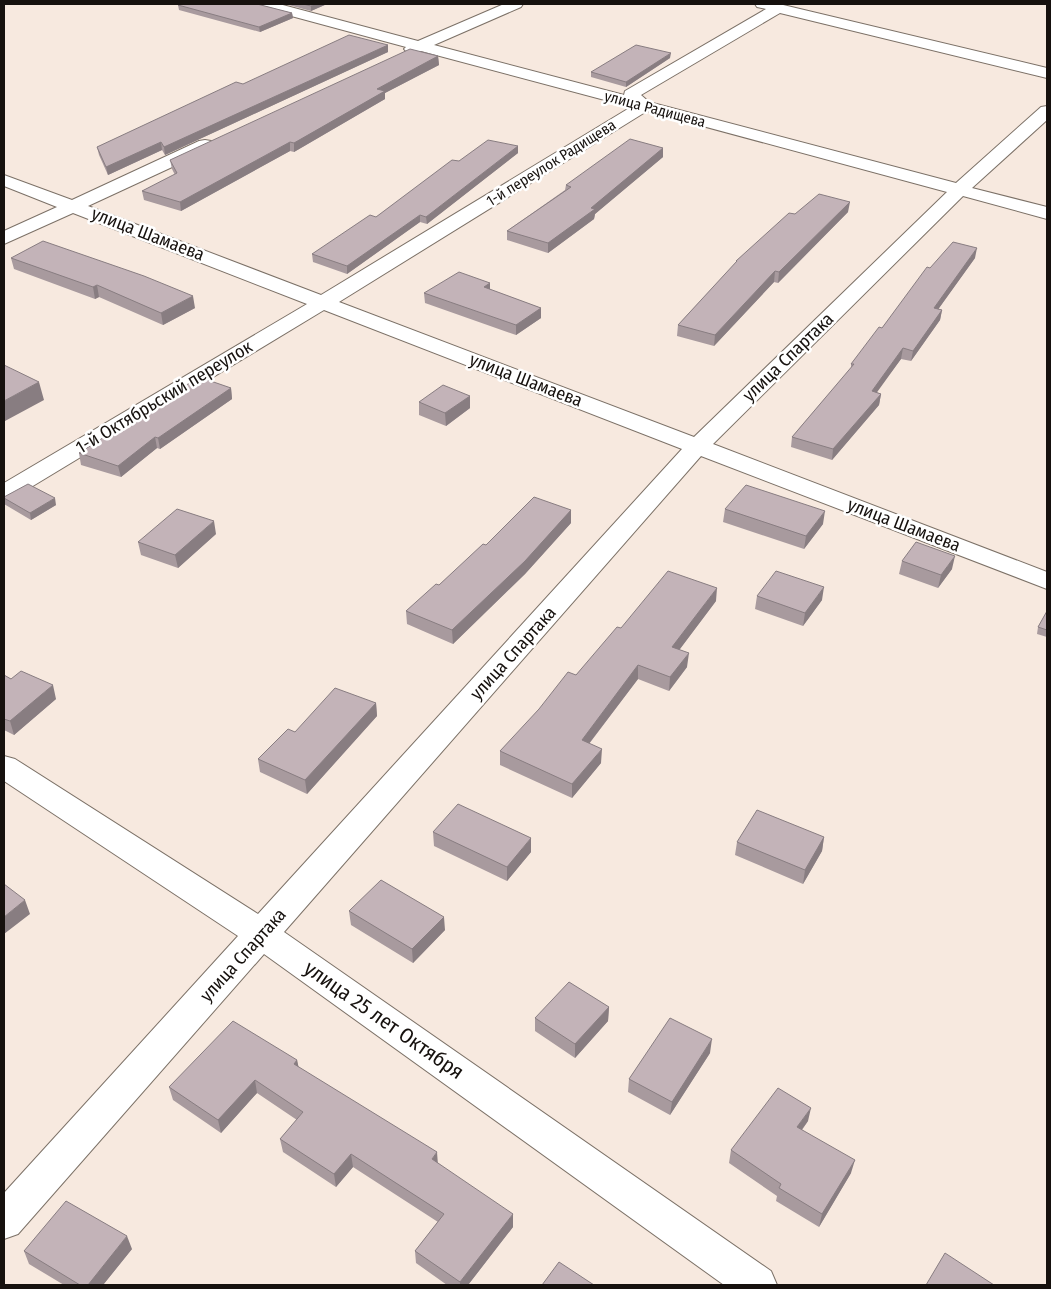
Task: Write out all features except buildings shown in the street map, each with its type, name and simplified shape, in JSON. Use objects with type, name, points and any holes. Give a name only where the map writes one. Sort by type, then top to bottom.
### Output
[{"type":"street","name":"улица Радищева","points":[[263,4],[1047,213]]},
{"type":"street","points":[[400,54],[516,4]]},
{"type":"street","points":[[760,4],[1047,72]]},
{"type":"street","points":[[644,106],[631,94],[778,8]]},
{"type":"street","name":"1-й переулок Радищева","points":[[324,302],[644,106]]},
{"type":"street","name":"улица Спартака","points":[[4,1221],[698,446],[960,190],[1047,111]]},
{"type":"street","points":[[4,238],[218,138]]},
{"type":"street","name":"улица Шамаева","points":[[4,180],[1047,581]]},
{"type":"street","name":"1-й Октябрьский переулок","points":[[4,493],[324,302]]},
{"type":"street","name":"улица 25 лет Октября","points":[[4,767],[262,934],[757,1285]]}]
